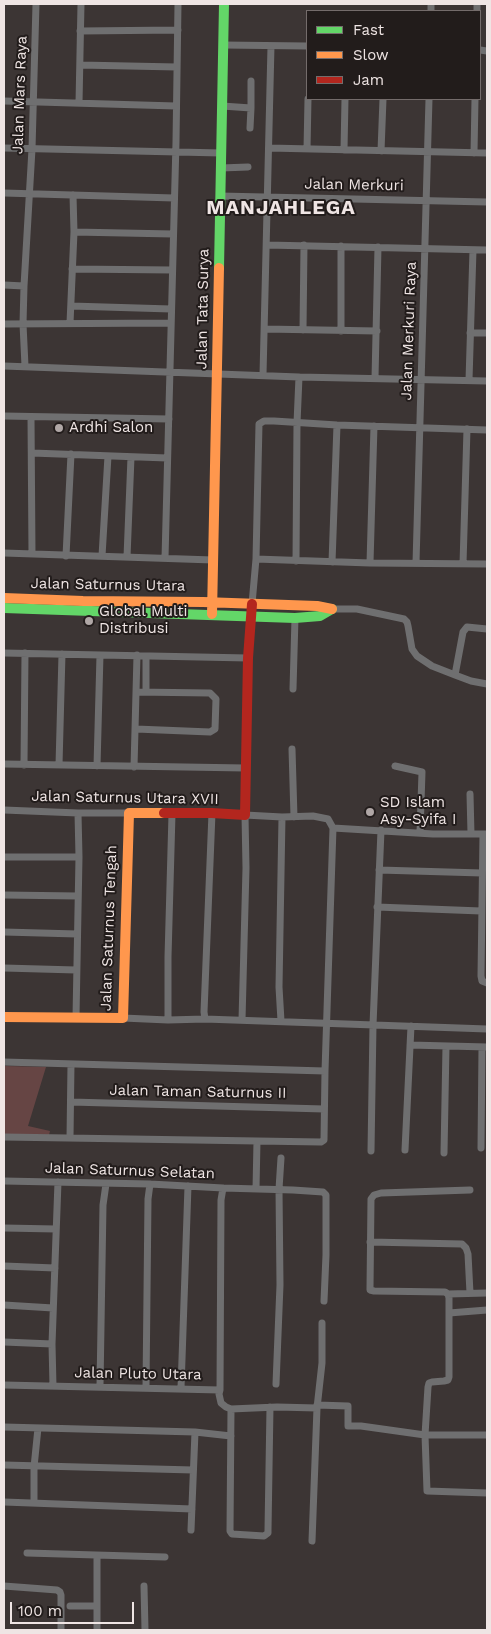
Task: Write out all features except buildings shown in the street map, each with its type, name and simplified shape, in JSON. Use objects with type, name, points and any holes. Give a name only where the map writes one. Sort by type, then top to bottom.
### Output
[{"type":"street","name":"Jalan Mars Raya","points":[[25,366],[24,286],[34,103],[36,4]]},
{"type":"street","points":[[79,103],[81,4]]},
{"type":"street","points":[[165,558],[178,4]]},
{"type":"street","name":"Jalan Tata Surya","points":[[212,614],[224,4]]},
{"type":"street","points":[[80,31],[178,30]]},
{"type":"street","points":[[223,45],[306,46]]},
{"type":"street","points":[[263,375],[271,46]]},
{"type":"street","points":[[80,65],[177,67]]},
{"type":"street","points":[[250,128],[251,81]]},
{"type":"street","points":[[307,149],[308,100]]},
{"type":"street","points":[[344,150],[345,100]]},
{"type":"street","points":[[381,151],[383,100]]},
{"type":"street","name":"Jalan Merkuri Raya","points":[[416,563],[429,100]]},
{"type":"street","points":[[474,153],[475,100]]},
{"type":"street","points":[[4,101],[176,106]]},
{"type":"street","points":[[222,106],[251,108]]},
{"type":"street","points":[[4,148],[221,153]]},
{"type":"street","points":[[269,148],[487,153]]},
{"type":"street","points":[[221,168],[248,167]]},
{"type":"street","points":[[4,194],[174,198]]},
{"type":"street","points":[[70,323],[74,232],[73,195]]},
{"type":"street","name":"Jalan Merkuri","points":[[220,196],[487,202]]},
{"type":"street","points":[[74,232],[173,234]]},
{"type":"street","points":[[267,244],[487,250]]},
{"type":"street","points":[[302,330],[304,246]]},
{"type":"street","points":[[341,246],[341,331]]},
{"type":"street","points":[[376,378],[378,247]]},
{"type":"street","points":[[469,380],[473,250]]},
{"type":"street","points":[[72,269],[172,270]]},
{"type":"street","points":[[4,284],[24,286]]},
{"type":"street","points":[[71,306],[171,309]]},
{"type":"street","points":[[4,324],[171,323]]},
{"type":"street","points":[[265,329],[377,331]]},
{"type":"street","points":[[470,333],[487,333]]},
{"type":"street","points":[[4,366],[299,377],[421,378],[487,381]]},
{"type":"street","points":[[296,561],[299,377]]},
{"type":"street","points":[[4,416],[169,419]]},
{"type":"street","points":[[31,417],[32,554]]},
{"type":"street","points":[[242,1020],[248,658],[256,559],[260,424],[264,421],[274,421],[487,430]]},
{"type":"street","points":[[332,562],[337,425]]},
{"type":"street","points":[[370,563],[374,426]]},
{"type":"street","points":[[463,564],[466,429]]},
{"type":"street","points":[[32,453],[167,458]]},
{"type":"street","points":[[66,556],[71,454]]},
{"type":"street","points":[[102,556],[108,456]]},
{"type":"street","points":[[127,557],[131,457]]},
{"type":"street","points":[[4,553],[213,560]]},
{"type":"street","points":[[256,559],[370,563],[487,564]]},
{"type":"street","name":"Jalan Saturnus Utara","points":[[4,598],[317,606],[332,609]]},
{"type":"street","name":"Jalan Saturnus Utara","points":[[4,608],[295,618],[320,616],[332,609]]},
{"type":"street","points":[[332,609],[357,609],[404,619],[407,622],[412,649],[417,656],[432,666],[471,681],[487,684]]},
{"type":"street","points":[[293,689],[295,618]]},
{"type":"street","points":[[455,675],[463,632],[467,628],[487,629]]},
{"type":"street","points":[[4,653],[248,658]]},
{"type":"street","points":[[24,765],[25,653]]},
{"type":"street","points":[[59,766],[62,654]]},
{"type":"street","points":[[97,766],[100,655]]},
{"type":"street","points":[[134,767],[136,655]]},
{"type":"street","points":[[146,656],[146,692]]},
{"type":"street","points":[[136,692],[210,693],[216,698],[214,729],[210,732],[136,729]]},
{"type":"street","points":[[292,749],[294,817]]},
{"type":"street","points":[[4,764],[245,768]]},
{"type":"street","points":[[395,766],[422,772],[420,833]]},
{"type":"street","points":[[470,794],[471,834]]},
{"type":"street","name":"Jalan Saturnus Utara XVII","points":[[4,810],[245,815]]},
{"type":"street","points":[[76,1018],[78,813]]},
{"type":"street","name":"Jalan Saturnus Tengah","points":[[4,1016],[122,1018],[129,813]]},
{"type":"street","points":[[205,1019],[212,813]]},
{"type":"street","points":[[168,1020],[172,814]]},
{"type":"street","points":[[4,1137],[322,1142],[324,1140],[333,828],[328,819],[314,816],[245,815]]},
{"type":"street","points":[[280,1021],[282,817]]},
{"type":"street","points":[[333,828],[420,833],[485,834],[482,874],[481,976],[482,981],[487,983]]},
{"type":"street","points":[[371,1151],[373,1025],[381,830]]},
{"type":"street","points":[[4,857],[79,857]]},
{"type":"street","points":[[379,870],[482,874]]},
{"type":"street","points":[[4,895],[78,896]]},
{"type":"street","points":[[377,907],[481,911]]},
{"type":"street","points":[[4,932],[77,934]]},
{"type":"street","points":[[4,968],[76,970]]},
{"type":"street","points":[[122,1018],[280,1021],[487,1029]]},
{"type":"street","points":[[405,1150],[411,1026]]},
{"type":"street","points":[[410,1045],[485,1047],[480,1148]]},
{"type":"street","points":[[444,1153],[446,1046]]},
{"type":"street","points":[[4,1062],[325,1070]]},
{"type":"street","points":[[70,1138],[71,1064]]},
{"type":"street","name":"Jalan Taman Saturnus II","points":[[71,1102],[324,1109]]},
{"type":"street","points":[[256,1189],[257,1141]]},
{"type":"street","points":[[276,1384],[280,1285],[281,1158]]},
{"type":"street","name":"Jalan Saturnus Selatan","points":[[4,1181],[150,1184],[323,1192],[325,1194],[326,1255],[324,1301]]},
{"type":"street","points":[[53,1386],[52,1344],[56,1193],[58,1182]]},
{"type":"street","points":[[100,1386],[103,1206],[106,1184]]},
{"type":"street","points":[[146,1387],[148,1199],[150,1184]]},
{"type":"street","points":[[181,1388],[188,1186]]},
{"type":"street","points":[[220,1390],[221,1200],[223,1188]]},
{"type":"street","points":[[470,1190],[382,1193],[374,1195],[371,1199],[370,1290],[444,1292],[448,1294],[487,1293]]},
{"type":"street","points":[[4,1228],[56,1229]]},
{"type":"street","points":[[370,1242],[462,1244],[468,1254],[470,1293]]},
{"type":"street","points":[[4,1266],[55,1268]]},
{"type":"street","points":[[448,1294],[449,1377],[448,1380],[429,1383],[425,1435],[427,1492],[487,1493]]},
{"type":"street","points":[[4,1305],[53,1308]]},
{"type":"street","points":[[449,1313],[487,1310]]},
{"type":"street","points":[[312,1540],[317,1407],[322,1363],[322,1323]]},
{"type":"street","points":[[4,1342],[52,1344]]},
{"type":"street","name":"Jalan Pluto Utara","points":[[4,1385],[220,1390],[221,1403],[231,1409]]},
{"type":"street","points":[[270,1408],[268,1533],[264,1536],[235,1535],[230,1533],[231,1409],[270,1408],[317,1407],[348,1406],[348,1426],[361,1426],[425,1435],[487,1435]]},
{"type":"street","points":[[4,1427],[195,1432],[230,1436]]},
{"type":"street","points":[[34,1503],[34,1467],[38,1428]]},
{"type":"street","points":[[191,1530],[195,1432]]},
{"type":"street","points":[[4,1465],[193,1470]]},
{"type":"street","points":[[4,1502],[192,1509]]},
{"type":"street","points":[[27,1553],[165,1558]]},
{"type":"street","points":[[97,1556],[97,1630]]},
{"type":"street","points":[[4,1586],[57,1590],[60,1592],[61,1630]]},
{"type":"street","points":[[144,1586],[145,1630]]},
{"type":"street","points":[[70,1606],[96,1606]]},
{"type":"shaded area","points":[[4,1066],[46,1067],[28,1126],[50,1131],[49,1135],[4,1134]]},
{"type":"traffic: fast","points":[[219,268],[224,4]]},
{"type":"traffic: fast","points":[[4,608],[295,618],[320,616],[332,609]]},
{"type":"traffic: slow","points":[[212,614],[219,268]]},
{"type":"traffic: slow","points":[[4,598],[203,602],[317,606],[332,609]]},
{"type":"traffic: slow","points":[[4,1017],[123,1018],[129,813],[164,813]]},
{"type":"traffic: jam","points":[[164,813],[245,815],[248,658],[252,604]]},
{"type":"place","name":"Ardhi Salon","points":[[59,428]]},
{"type":"place","name":"Global Multi Distribusi","points":[[89,621]]},
{"type":"place","name":"SD Islam Asy-Syifa I","points":[[370,812]]},
{"type":"district","name":"MANJAHLEGA","points":[[281,208]]}]
